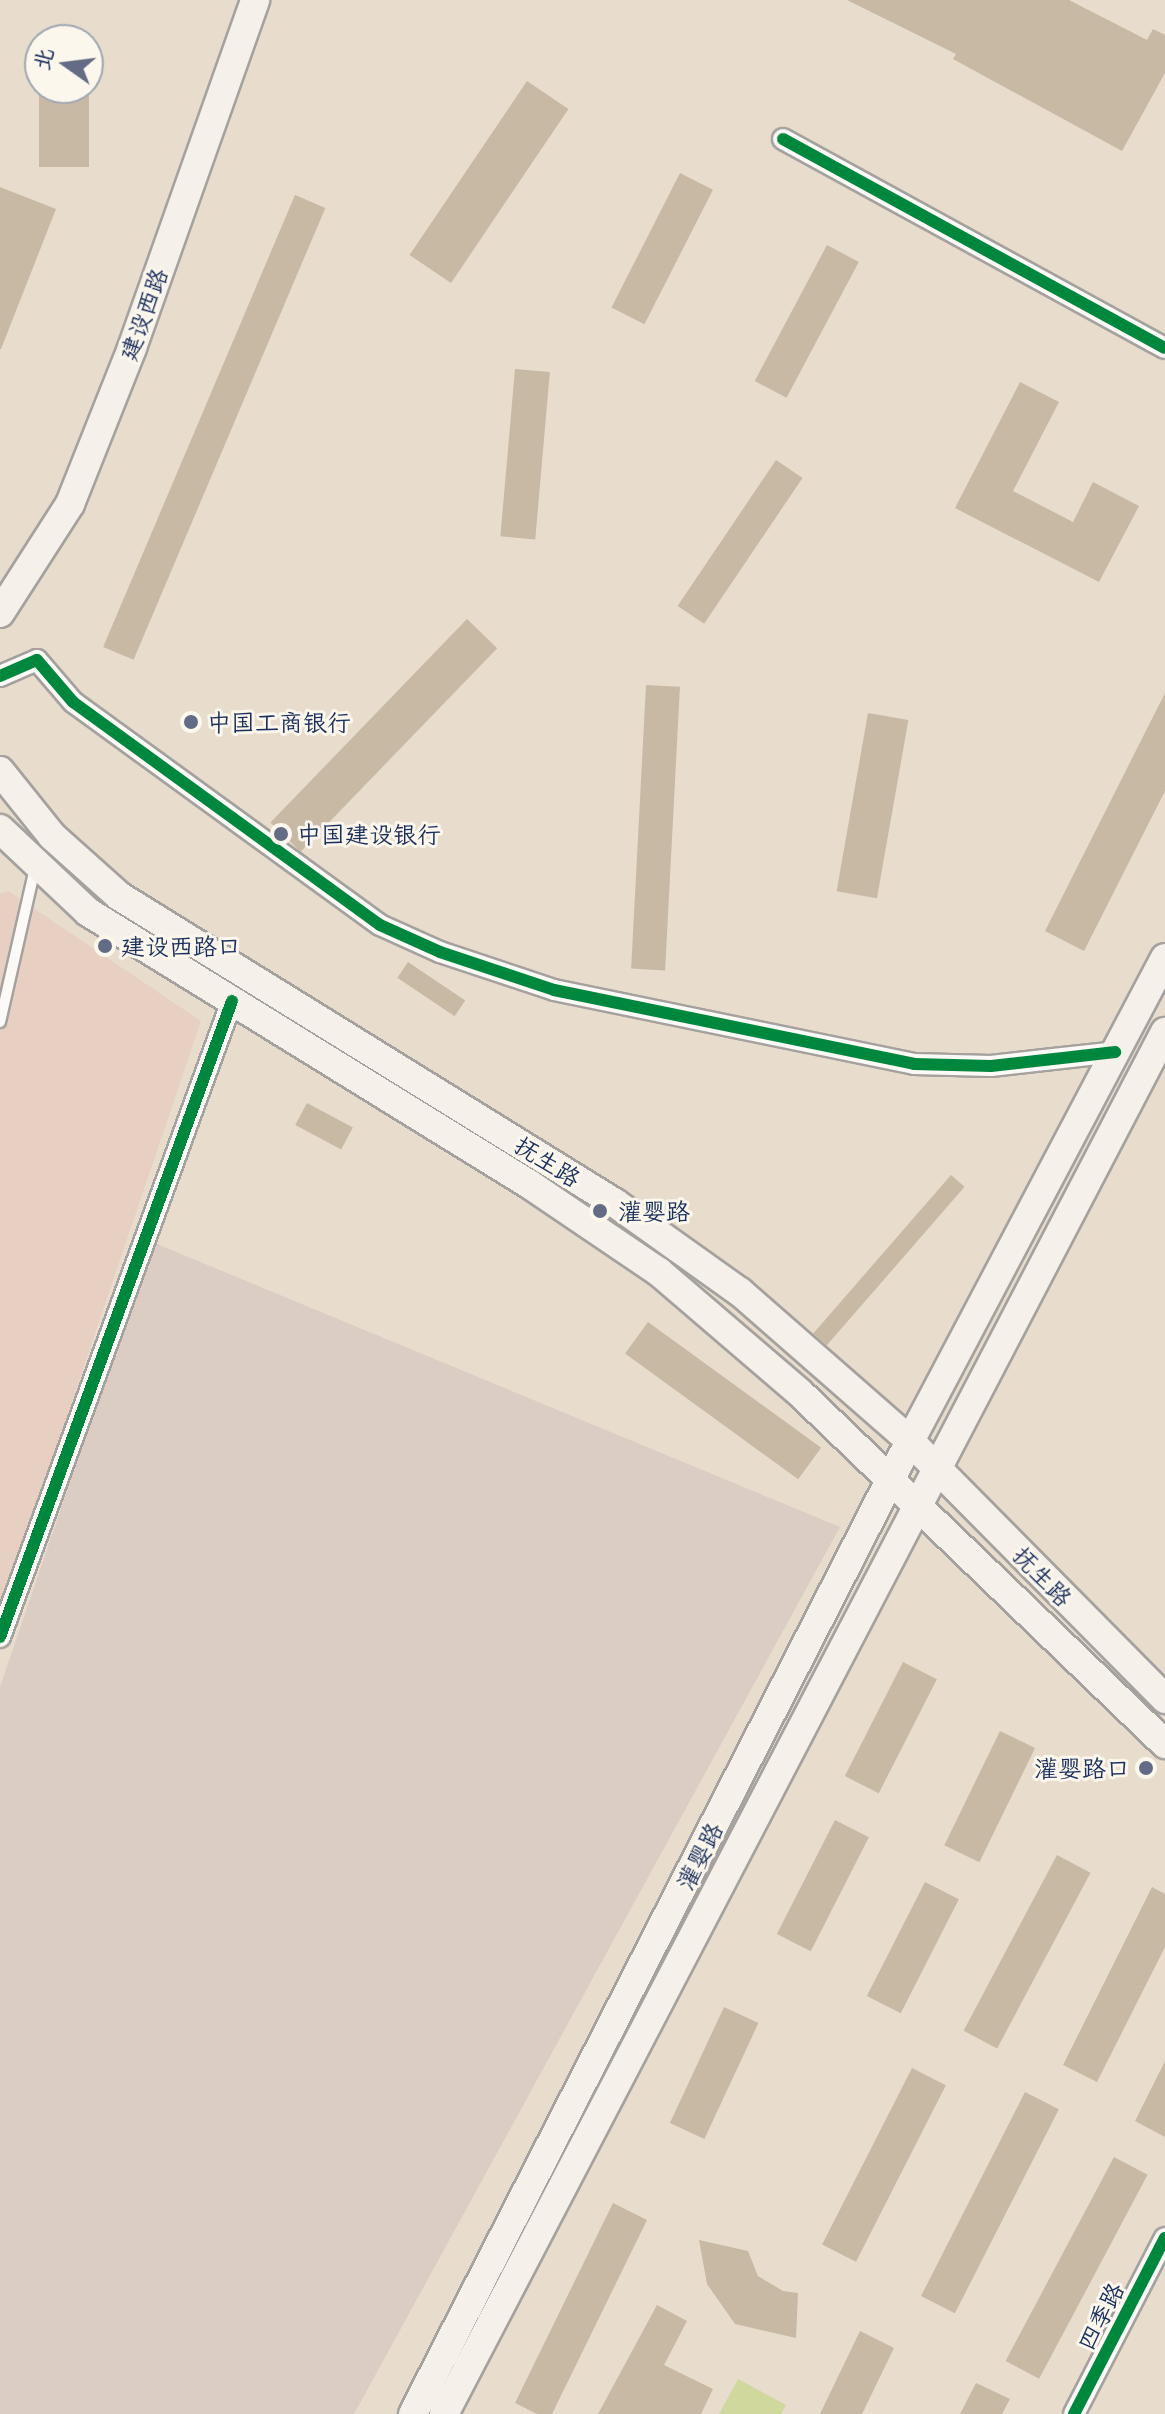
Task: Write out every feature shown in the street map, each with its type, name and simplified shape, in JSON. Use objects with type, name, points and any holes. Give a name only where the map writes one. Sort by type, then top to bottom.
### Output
[{"type":"main road","name":"建设西路","points":[[0,586],[57,497],[242,0]]},
{"type":"main road","name":"建设西路","points":[[0,613],[70,504],[132,348],[255,0]]},
{"type":"main road","name":"抚生路","points":[[0,771],[52,836],[119,896],[615,1203],[740,1292],[910,1441],[1165,1699]]},
{"type":"main road","name":"抚生路","points":[[0,829],[88,912],[529,1184],[659,1272],[891,1479],[1165,1744]]},
{"type":"main road","name":"灌婴路","points":[[413,2414],[910,1441],[1165,958]]},
{"type":"main road","name":"灌婴路","points":[[444,2414],[935,1466],[1165,1032]]},
{"type":"street","points":[[783,139],[1165,348]]},
{"type":"street","points":[[0,676],[37,660],[73,702],[367,916],[440,952],[554,990],[914,1064],[991,1066],[1115,1052]]},
{"type":"street","points":[[0,1637],[232,1001]]},
{"type":"street","name":"四季路","points":[[1074,2414],[1165,2238]]},
{"type":"lane","points":[[0,1022],[36,866]]},
{"type":"shaded area","points":[[8,891],[201,1021],[0,1614],[0,894]]},
{"type":"shaded area","points":[[152,1242],[840,1527],[354,2414],[0,2414],[0,1687]]},
{"type":"green space","points":[[738,2379],[786,2405],[781,2414],[719,2414]]},
{"type":"building","points":[[847,0],[1069,0],[1147,40],[1153,29],[1165,35],[1165,73],[1122,151],[953,59],[956,54]]},
{"type":"building","points":[[527,81],[568,109],[451,283],[410,255]]},
{"type":"building","points":[[39,104],[89,104],[89,167],[39,167]]},
{"type":"building","points":[[680,173],[713,190],[644,324],[611,308]]},
{"type":"building","points":[[0,187],[56,209],[1,349],[0,349]]},
{"type":"building","points":[[295,195],[325,208],[134,660],[103,647]]},
{"type":"building","points":[[827,245],[859,262],[786,398],[755,381]]},
{"type":"building","points":[[515,369],[550,372],[535,539],[500,536]]},
{"type":"building","points":[[1020,382],[1059,402],[1013,491],[1073,522],[1093,482],[1139,506],[1099,582],[955,508]]},
{"type":"building","points":[[776,460],[803,478],[704,624],[678,606]]},
{"type":"building","points":[[467,619],[497,648],[301,852],[270,823]]},
{"type":"building","points":[[646,685],[680,687],[665,970],[631,969]]},
{"type":"building","points":[[1165,693],[1165,791],[1084,951],[1045,931]]},
{"type":"building","points":[[868,713],[908,720],[877,898],[837,891]]},
{"type":"building","points":[[408,962],[465,1001],[455,1016],[397,978]]},
{"type":"building","points":[[307,1103],[353,1127],[341,1149],[295,1125]]},
{"type":"building","points":[[951,1175],[965,1187],[827,1345],[813,1333]]},
{"type":"building","points":[[648,1322],[821,1448],[798,1479],[625,1354]]},
{"type":"building","points":[[903,1662],[937,1679],[879,1793],[845,1776]]},
{"type":"building","points":[[1000,1731],[1035,1748],[979,1862],[944,1845]]},
{"type":"building","points":[[835,1820],[869,1837],[811,1951],[777,1934]]},
{"type":"building","points":[[1057,1855],[1091,1873],[997,2049],[964,2031]]},
{"type":"building","points":[[925,1882],[959,1899],[901,2013],[867,1996]]},
{"type":"building","points":[[1152,1887],[1165,1894],[1165,1947],[1097,2082],[1063,2065]]},
{"type":"building","points":[[724,2007],[758,2023],[704,2139],[670,2123]]},
{"type":"building","points":[[1165,2061],[1165,2137],[1135,2121]]},
{"type":"building","points":[[912,2068],[946,2085],[856,2262],[822,2244]]},
{"type":"building","points":[[1025,2092],[1059,2109],[955,2313],[921,2296]]},
{"type":"building","points":[[1114,2157],[1148,2175],[1039,2379],[1006,2361]]},
{"type":"building","points":[[613,2203],[647,2220],[552,2414],[537,2414],[515,2403]]},
{"type":"building","points":[[699,2240],[748,2251],[758,2276],[783,2291],[798,2293],[796,2338],[735,2324],[707,2284]]},
{"type":"building","points":[[657,2305],[687,2321],[664,2365],[713,2389],[701,2414],[598,2414]]},
{"type":"building","points":[[860,2331],[894,2348],[862,2414],[820,2414]]},
{"type":"building","points":[[976,2383],[1010,2399],[1002,2414],[960,2414]]},
{"type":"cycle path","points":[[783,139],[1165,348]]},
{"type":"cycle path","points":[[0,676],[37,660],[73,702],[380,925],[440,952],[554,990],[914,1064],[991,1066],[1115,1052]]},
{"type":"cycle path","points":[[0,1637],[232,1001]]},
{"type":"cycle path","points":[[1074,2414],[1165,2238]]},
{"type":"place","name":"中国工商银行","points":[[191,722]]},
{"type":"place","name":"中国建设银行","points":[[281,834]]},
{"type":"place","name":"建设西路口","points":[[105,946]]},
{"type":"place","name":"灌婴路","points":[[600,1211]]},
{"type":"place","name":"灌婴路口","points":[[1146,1768]]}]
